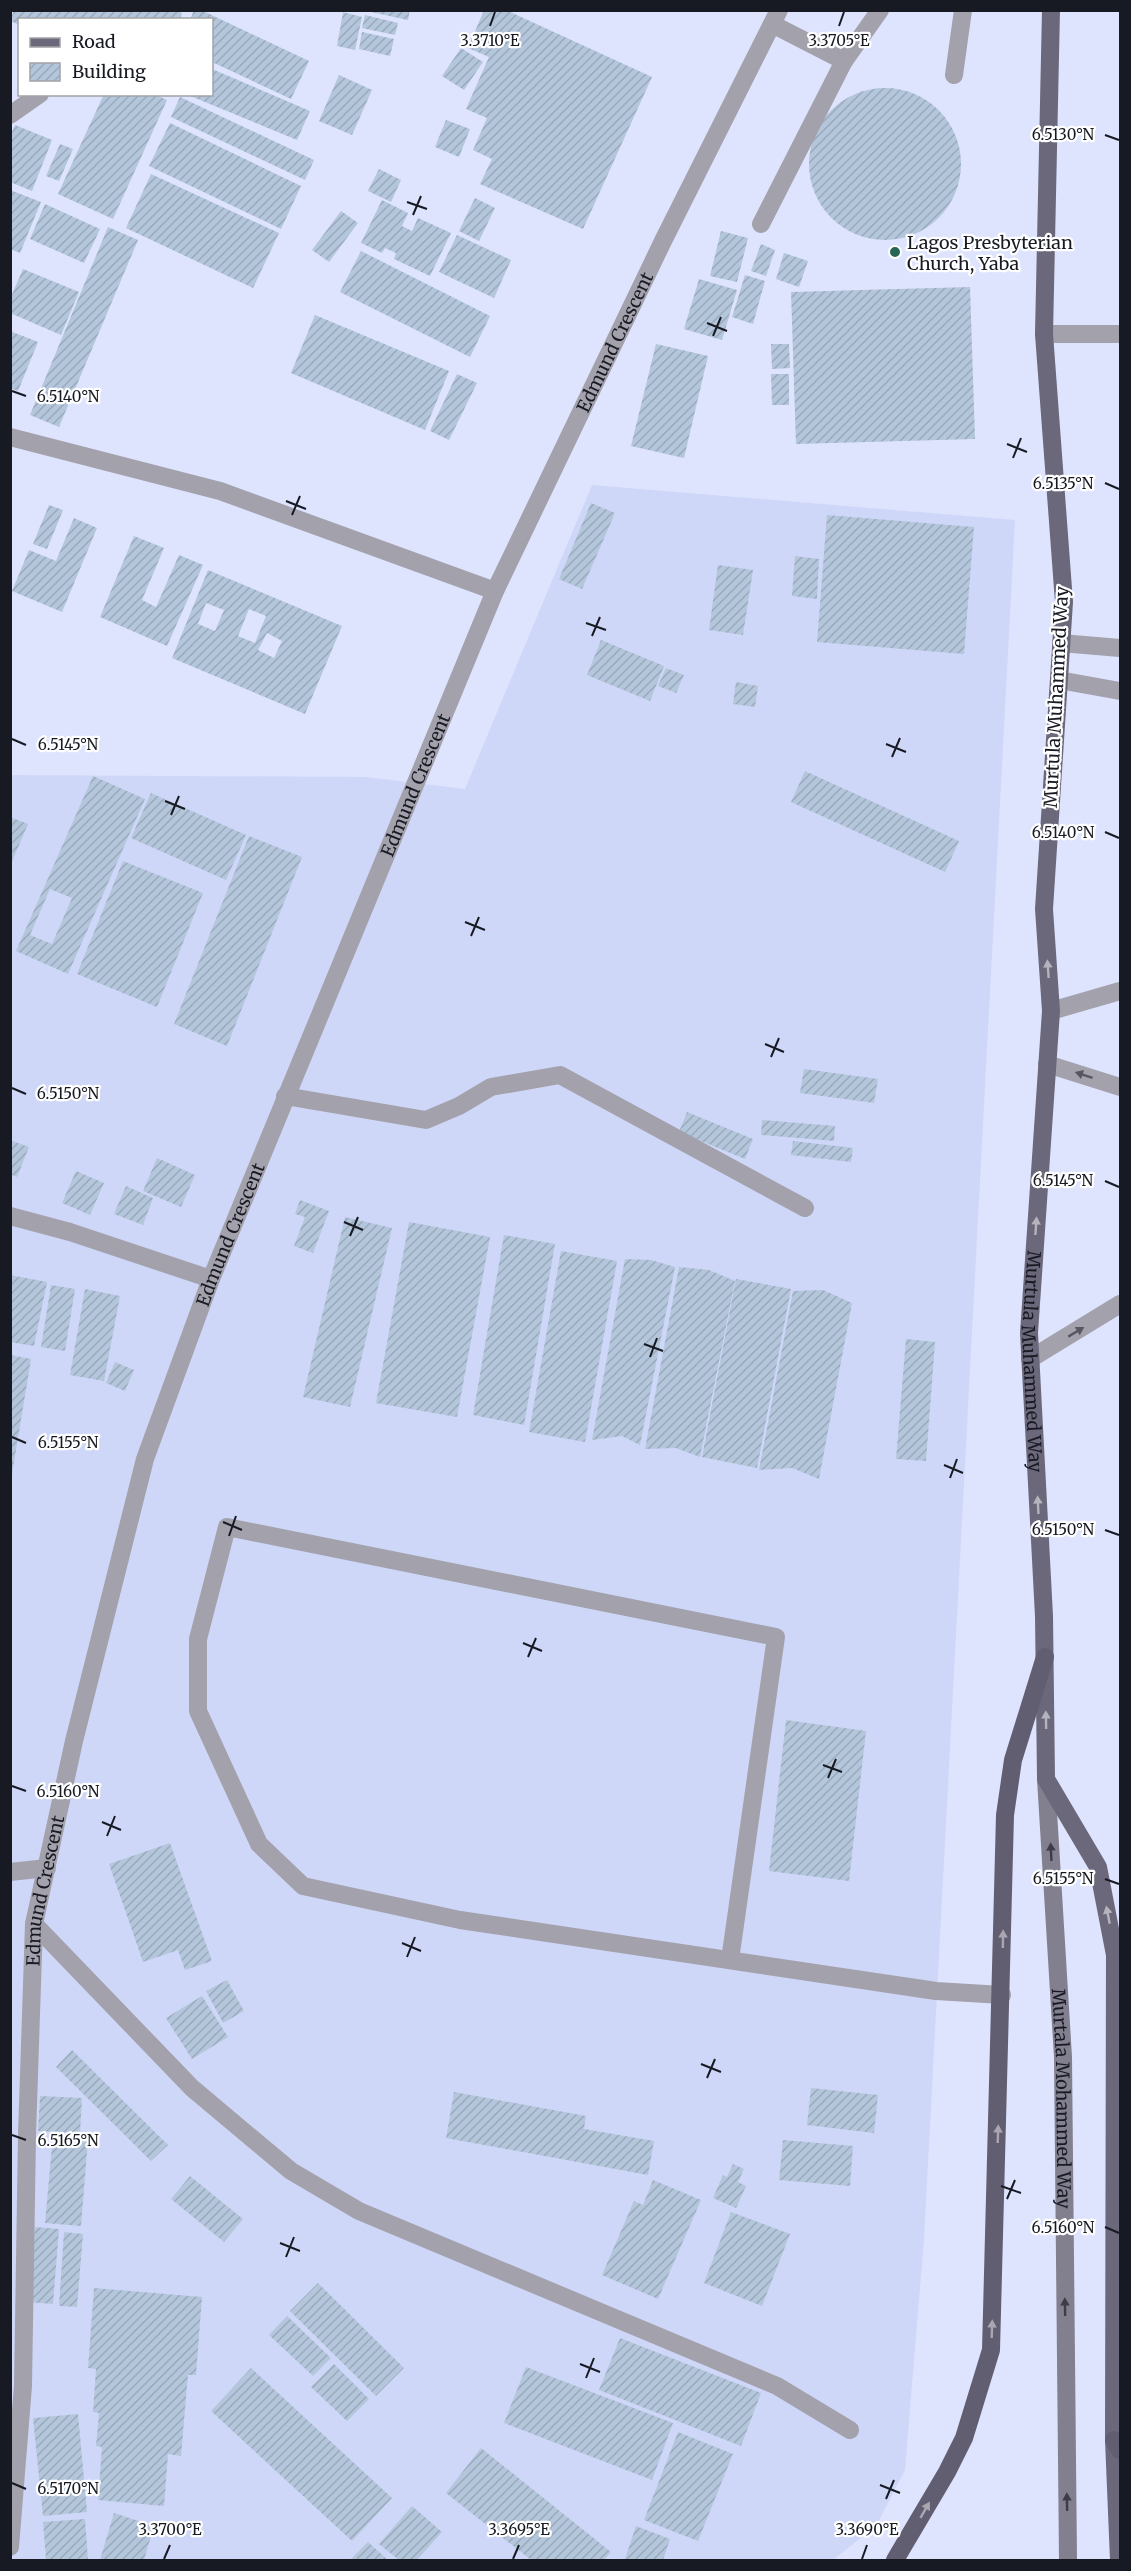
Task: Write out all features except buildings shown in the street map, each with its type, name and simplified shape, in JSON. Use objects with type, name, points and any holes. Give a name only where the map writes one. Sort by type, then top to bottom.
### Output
[{"type":"highway","points":[[895,2560],[947,2472],[964,2438],[991,2350],[1005,1815],[1013,1760],[1045,1658]]},
{"type":"main road","name":"Murtula Muhammed Way","points":[[1046,1779],[1045,1658],[1029,1333],[1051,1011],[1044,909],[1064,602],[1044,334],[1051,10]]},
{"type":"main road","name":"Murtala Mohammed Way","points":[[1046,1779],[1063,2057],[1068,2560]]},
{"type":"main road","points":[[1046,1779],[1098,1867],[1115,1955],[1119,2560]]},
{"type":"street","points":[[760,224],[844,61],[880,10]]},
{"type":"street","points":[[954,75],[963,10]]},
{"type":"street","points":[[776,17],[844,61]]},
{"type":"street","name":"Edmund Crescent","points":[[10,2547],[23,2386],[34,1924],[74,1741],[145,1459],[211,1279],[495,591],[663,240],[776,17]]},
{"type":"street","points":[[10,116],[37,96]]},
{"type":"street","points":[[1044,334],[1120,334]]},
{"type":"street","points":[[10,437],[220,491],[495,591]]},
{"type":"street","points":[[1061,643],[1120,648]]},
{"type":"street","points":[[1059,680],[1120,691]]},
{"type":"street","points":[[1051,1011],[1120,991]]},
{"type":"street","points":[[1047,1064],[1120,1087]]},
{"type":"street","points":[[285,1096],[426,1119],[459,1106],[491,1087],[560,1075],[806,1208]]},
{"type":"street","points":[[10,1216],[70,1232],[211,1279]]},
{"type":"street","points":[[1030,1359],[1120,1304]]},
{"type":"street","points":[[730,1960],[776,1637],[227,1527],[198,1639],[198,1711],[259,1844],[303,1886],[460,1920],[936,1991],[1002,1995]]},
{"type":"street","points":[[10,1872],[47,1868]]},
{"type":"street","points":[[34,1924],[192,2088],[291,2171],[359,2211],[777,2386],[850,2430]]},
{"type":"shaded area","points":[[592,485],[1015,520],[924,2239],[905,2470],[876,2526],[833,2560],[11,2560],[11,775],[366,777],[465,789]]},
{"type":"place","name":"Lagos Presbyterian Church, Yaba","points":[[895,252]]}]
